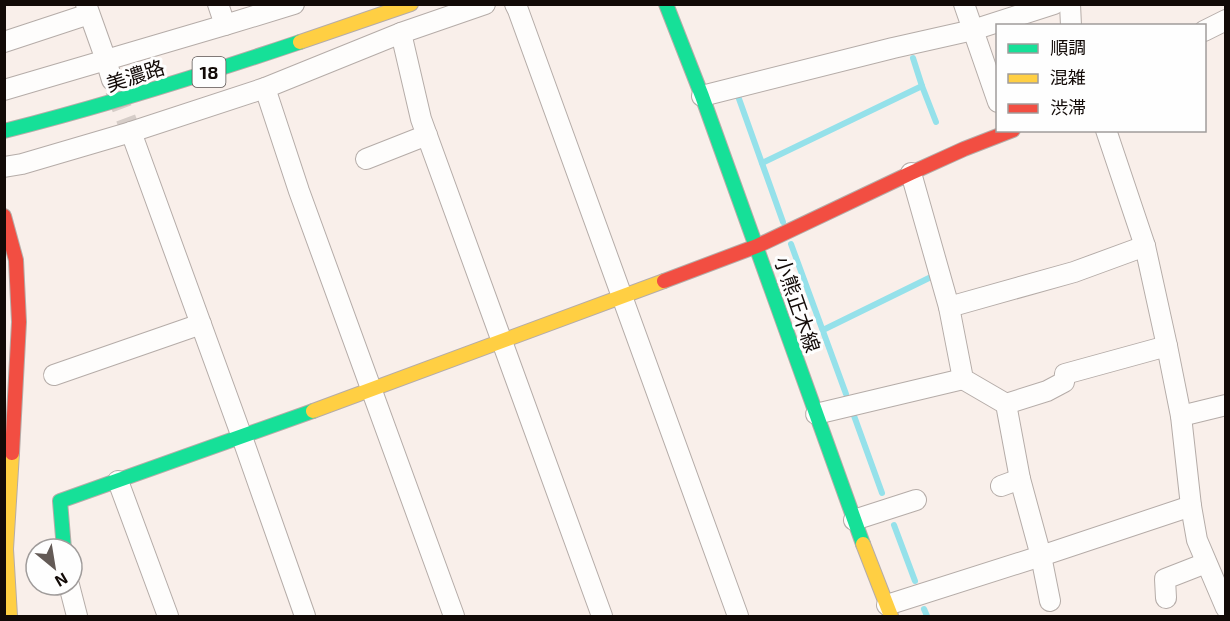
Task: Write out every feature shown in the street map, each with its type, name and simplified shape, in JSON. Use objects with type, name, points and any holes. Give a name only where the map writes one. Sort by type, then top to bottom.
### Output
[{"type":"main road","name":"美濃路","points":[[4,131],[128,99],[411,4]]},
{"type":"main road","name":"小熊正木線","points":[[666,4],[702,96],[854,520],[889,611]]},
{"type":"main road","points":[[63,537],[60,501],[242,437],[757,246],[911,173],[1006,132]]},
{"type":"main road","points":[[4,216],[16,260],[19,321],[6,549],[10,616]]},
{"type":"street","points":[[218,4],[225,25]]},
{"type":"street","points":[[4,90],[294,4]]},
{"type":"street","points":[[4,167],[22,164],[131,132],[265,88],[401,33],[485,4]]},
{"type":"street","points":[[515,4],[738,616]]},
{"type":"street","points":[[964,4],[996,96]]},
{"type":"street","points":[[702,96],[973,30],[1054,4]]},
{"type":"street","points":[[1070,4],[1071,24]]},
{"type":"street","points":[[4,42],[88,9],[111,80]]},
{"type":"street","points":[[1206,30],[1226,20]]},
{"type":"street","points":[[401,33],[421,119],[602,616]]},
{"type":"street","points":[[265,88],[299,191],[454,616]]},
{"type":"street","points":[[131,132],[305,616]]},
{"type":"street","points":[[1107,132],[1145,246],[1181,416],[1197,540],[1226,608]]},
{"type":"street","points":[[366,159],[427,135]]},
{"type":"street","points":[[911,173],[949,307],[963,379]]},
{"type":"street","points":[[949,307],[1074,272],[1145,246]]},
{"type":"street","points":[[54,375],[201,324]]},
{"type":"street","points":[[1006,405],[1064,382],[1065,374],[1167,346]]},
{"type":"street","points":[[816,414],[963,379],[1006,405],[1020,479],[1041,556],[1050,601]]},
{"type":"street","points":[[1181,416],[1226,405]]},
{"type":"street","points":[[1001,486],[1020,479]]},
{"type":"street","points":[[118,481],[168,616]]},
{"type":"street","points":[[854,520],[916,500]]},
{"type":"street","points":[[889,611],[1041,556],[1191,506]]},
{"type":"street","points":[[1166,598],[1166,579],[1206,563]]},
{"type":"street","points":[[72,597],[77,616]]},
{"type":"waterway","points":[[913,58],[922,86]]},
{"type":"waterway","points":[[762,163],[922,86],[936,122]]},
{"type":"waterway","points":[[738,96],[783,222]]},
{"type":"waterway","points":[[791,244],[846,394]]},
{"type":"waterway","points":[[823,330],[931,277]]},
{"type":"waterway","points":[[853,413],[882,493]]},
{"type":"waterway","points":[[894,525],[915,581]]},
{"type":"waterway","points":[[924,609],[927,616]]},
{"type":"tunnel","points":[[115,90],[131,132]]},
{"type":"traffic: fast","points":[[666,4],[702,96],[863,544]]},
{"type":"traffic: fast","points":[[4,131],[153,90],[300,42]]},
{"type":"traffic: fast","points":[[63,537],[60,501],[313,411]]},
{"type":"traffic: slow","points":[[300,42],[411,4]]},
{"type":"traffic: slow","points":[[313,411],[664,281]]},
{"type":"traffic: slow","points":[[10,616],[6,549],[12,453]]},
{"type":"traffic: slow","points":[[863,544],[891,616]]},
{"type":"traffic: jam","points":[[664,281],[757,246],[911,173],[1008,132]]},
{"type":"traffic: jam","points":[[4,216],[16,260],[19,322],[12,453]]}]
